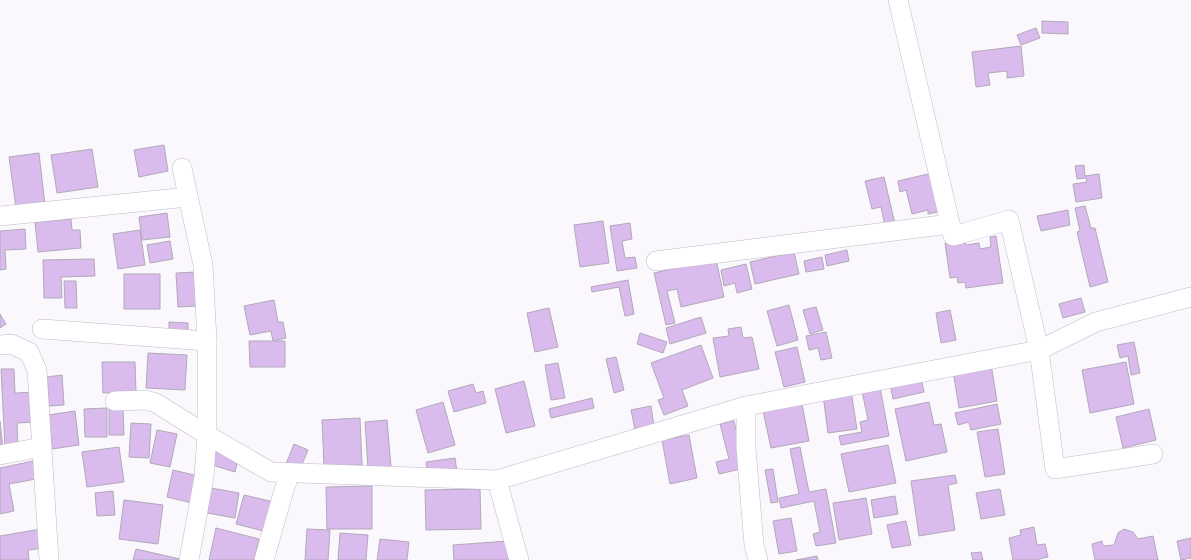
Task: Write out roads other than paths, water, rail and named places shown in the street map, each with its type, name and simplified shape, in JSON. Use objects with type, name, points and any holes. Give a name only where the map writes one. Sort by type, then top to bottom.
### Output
[{"type":"street","points":[[898,0],[953,236],[1008,220],[1040,350],[1055,468],[1153,454]]},
{"type":"street","points":[[182,168],[204,265],[207,341],[207,435],[204,477],[189,560]]},
{"type":"street","points":[[0,216],[188,197]]},
{"type":"street","points":[[656,261],[950,224]]},
{"type":"street","points":[[115,400],[146,400],[156,403],[207,435],[271,472],[497,480],[746,406],[1040,350],[1096,322],[1191,297]]},
{"type":"street","points":[[42,328],[207,341]]},
{"type":"street","points":[[0,345],[11,344],[29,352],[37,370],[49,560]]},
{"type":"street","points":[[746,406],[747,463],[754,546],[758,560]]},
{"type":"street","points":[[0,455],[42,447]]},
{"type":"street","points":[[264,560],[290,473]]},
{"type":"street","points":[[497,480],[519,560]]}]
